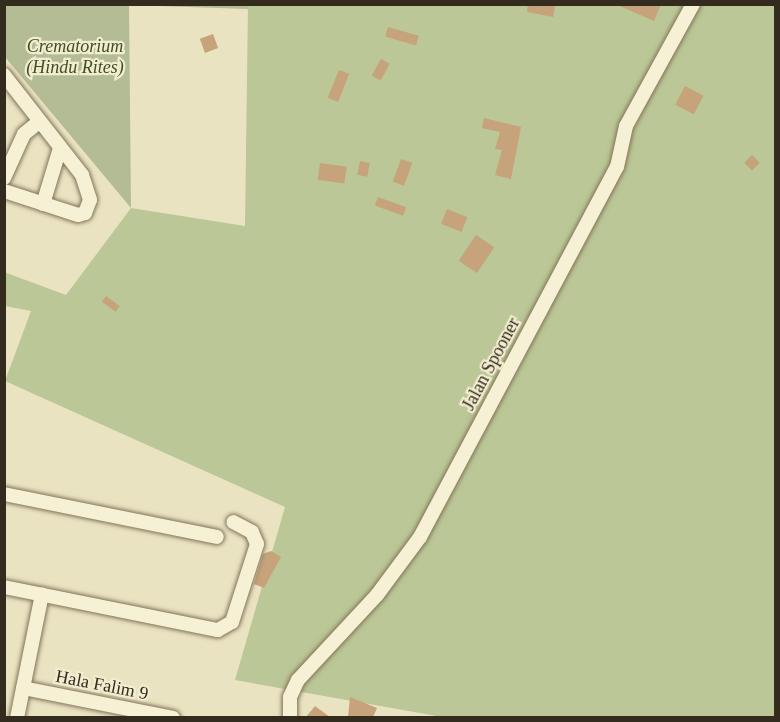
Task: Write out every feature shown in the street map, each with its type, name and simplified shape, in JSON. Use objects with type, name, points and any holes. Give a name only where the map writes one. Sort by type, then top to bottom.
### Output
[{"type":"street","name":"Jalan Spooner","points":[[290,717],[298,680],[377,595],[420,537],[617,167],[626,126],[693,4]]},
{"type":"street","points":[[4,75],[87,185],[88,209],[78,215],[4,191]]},
{"type":"street","points":[[4,178],[24,134],[39,122]]},
{"type":"street","points":[[42,204],[60,148]]},
{"type":"street","points":[[4,494],[217,537]]},
{"type":"street","points":[[4,587],[215,631],[229,626],[257,544],[252,532],[233,522]]},
{"type":"street","points":[[17,717],[42,594]]},
{"type":"street","name":"Hala Falim 9","points":[[23,688],[173,717]]},
{"type":"green space","name":"Crematorium (Hindu Rites)","points":[[248,4],[248,9],[129,5],[131,208],[5,57],[4,5]]},
{"type":"green space","points":[[248,5],[775,5],[775,717],[442,717],[235,680],[285,507],[5,381],[31,311],[5,306],[4,272],[66,295],[131,208],[245,226]]},
{"type":"building","points":[[528,4],[555,6],[553,17],[527,12]]},
{"type":"building","points":[[615,4],[661,4],[654,21]]},
{"type":"building","points":[[388,27],[419,36],[416,45],[385,37]]},
{"type":"building","points":[[213,34],[218,48],[205,53],[200,39]]},
{"type":"building","points":[[381,59],[390,64],[381,80],[372,76]]},
{"type":"building","points":[[339,70],[349,74],[338,102],[328,98]]},
{"type":"building","points":[[685,86],[704,96],[694,114],[675,105]]},
{"type":"building","points":[[484,118],[521,127],[511,179],[495,175],[502,150],[495,149],[500,132],[482,128]]},
{"type":"building","points":[[752,155],[760,163],[752,171],[744,163]]},
{"type":"building","points":[[401,159],[412,163],[404,186],[393,182]]},
{"type":"building","points":[[360,161],[370,163],[367,177],[357,175]]},
{"type":"building","points":[[320,163],[347,167],[344,184],[318,180]]},
{"type":"building","points":[[378,197],[406,207],[403,216],[375,205]]},
{"type":"building","points":[[447,209],[467,217],[461,232],[441,224]]},
{"type":"building","points":[[476,235],[494,247],[477,273],[459,261]]},
{"type":"building","points":[[106,296],[120,306],[116,312],[102,302]]},
{"type":"building","points":[[271,551],[281,557],[264,588],[254,584],[263,554]]},
{"type":"building","points":[[350,697],[377,708],[373,717],[348,717]]},
{"type":"building","points":[[315,706],[330,717],[306,717]]}]
